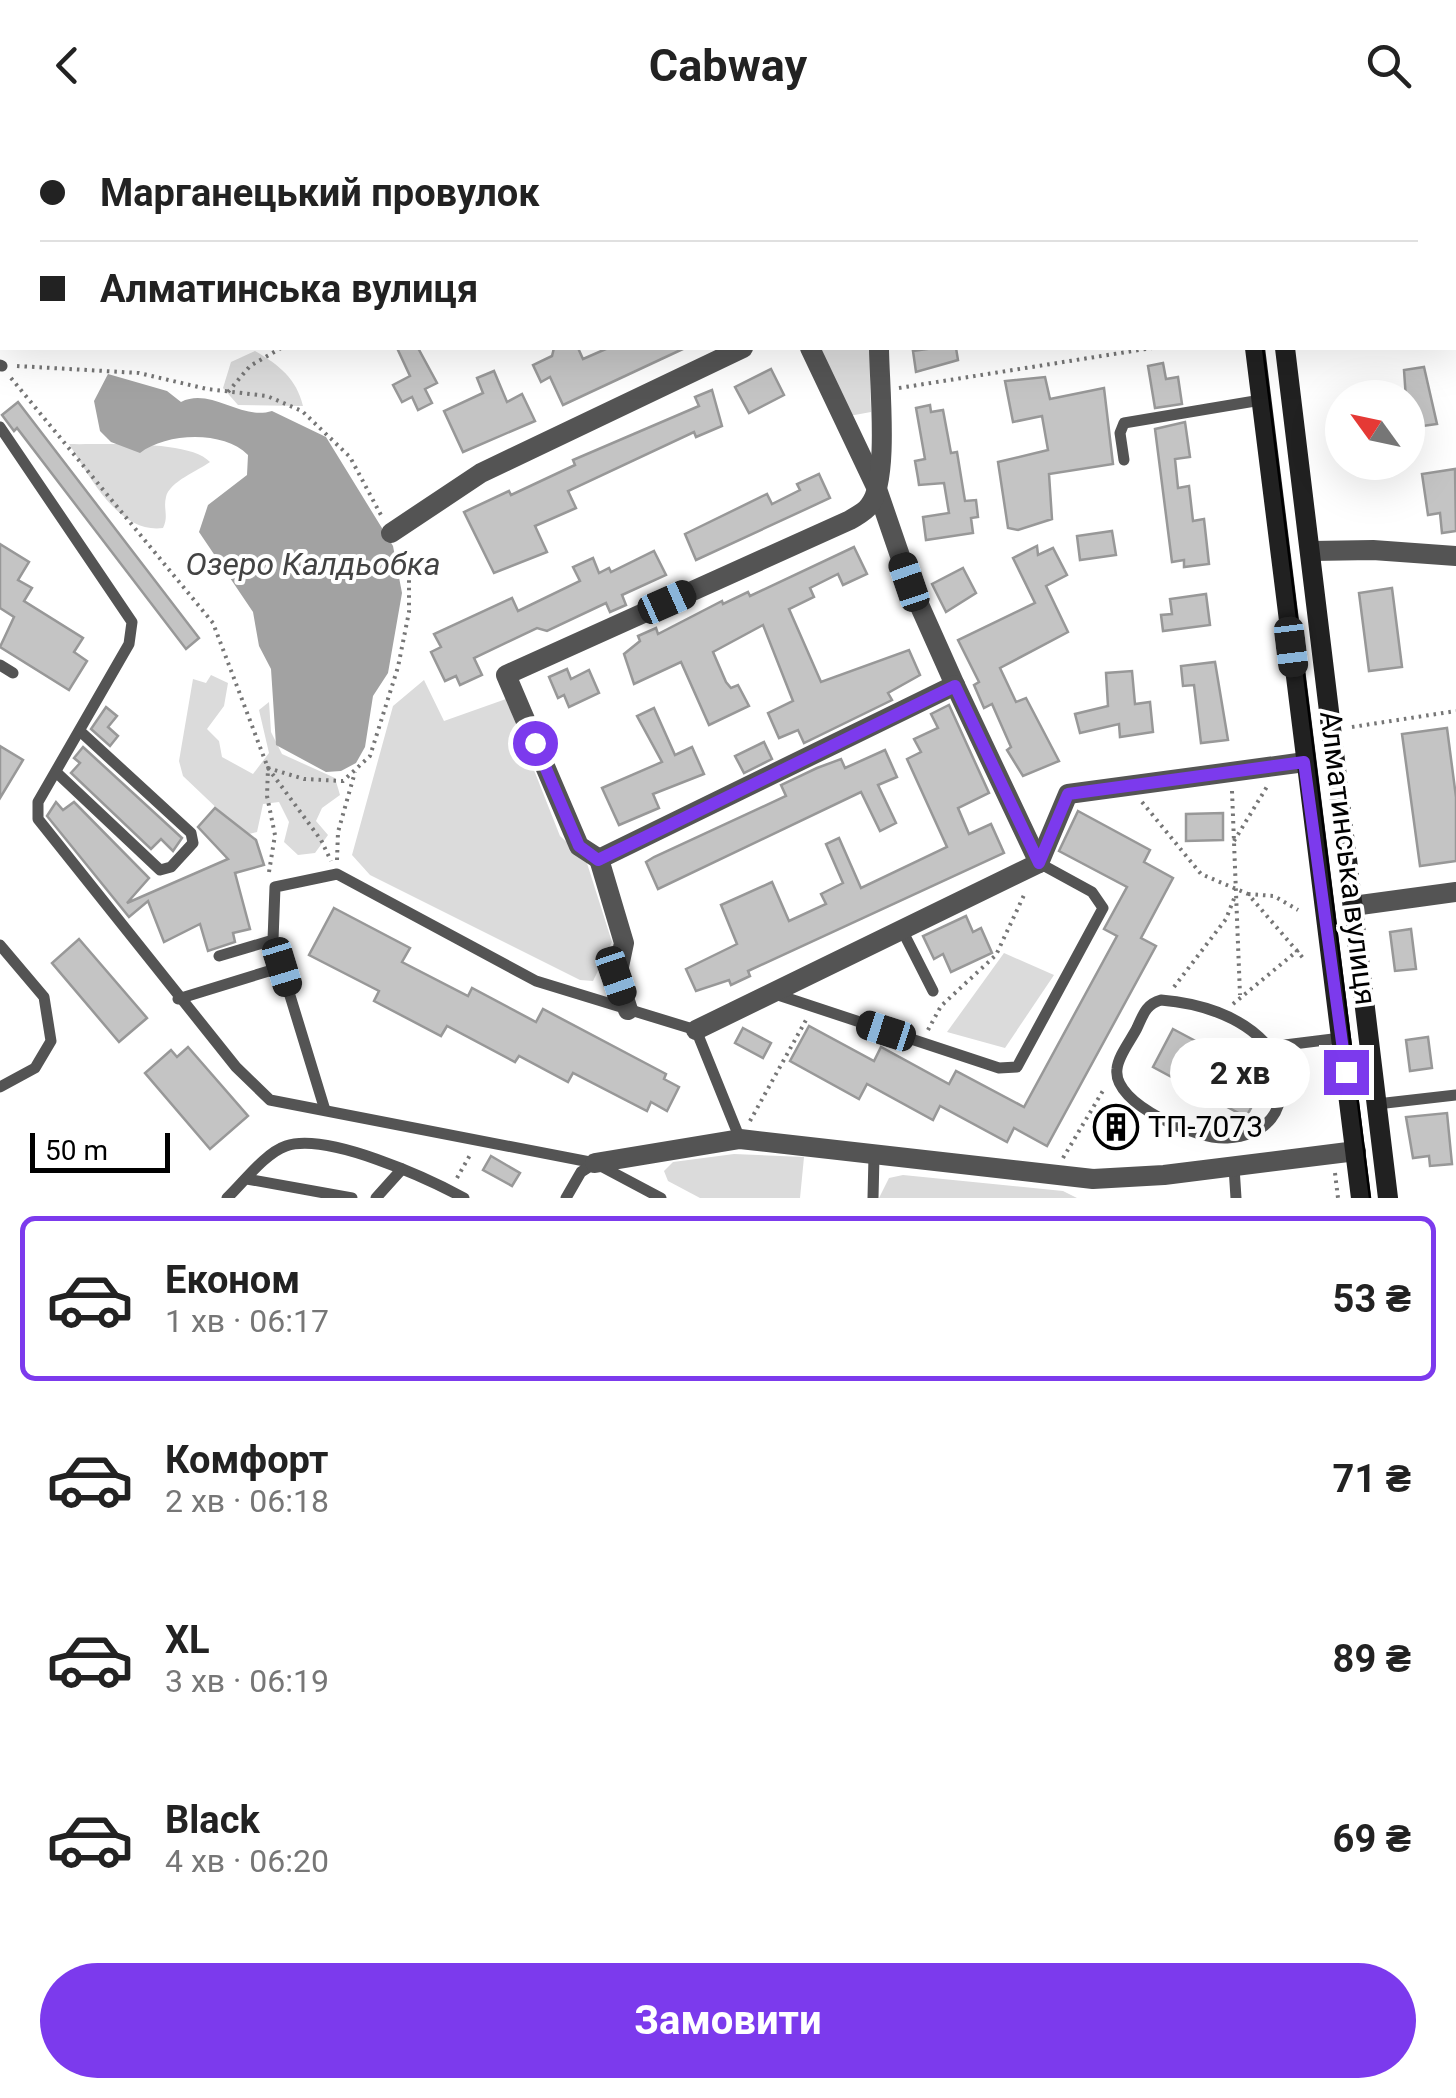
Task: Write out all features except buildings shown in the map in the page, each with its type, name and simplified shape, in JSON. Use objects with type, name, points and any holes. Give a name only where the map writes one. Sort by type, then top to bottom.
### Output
[{"type":"street","points":[[390,533],[481,472],[740,350]]},
{"type":"street","points":[[811,350],[877,489],[909,582],[955,686],[1039,863]]},
{"type":"street","points":[[628,1010],[616,976],[624,943],[598,860],[579,846],[506,674],[850,520],[870,506],[877,489],[878,350]]},
{"type":"street","name":"Алматинська вулиця","points":[[1254,350],[1361,1198]]},
{"type":"street","name":"Алматинська вулиця","points":[[1285,350],[1388,1198]]},
{"type":"street","points":[[1312,552],[1373,550],[1456,556]]},
{"type":"street","points":[[598,860],[955,686]]},
{"type":"street","points":[[696,1030],[1039,863],[1068,794],[1304,762]]},
{"type":"street","points":[[1353,906],[1456,892]]},
{"type":"street","points":[[594,1163],[740,1139],[1053,1175],[1093,1188],[1356,1152]]},
{"type":"lane","points":[[1124,460],[1120,433],[1124,423],[1261,400]]},
{"type":"lane","points":[[0,427],[132,622],[130,644],[38,802],[38,819],[178,999],[270,1100],[594,1163],[661,1198]]},
{"type":"lane","points":[[0,665],[13,674]]},
{"type":"lane","points":[[56,772],[160,870],[171,867],[193,842],[191,833],[81,732]]},
{"type":"lane","points":[[773,993],[999,1068],[1017,1067],[1103,908],[1092,892],[1039,863]]},
{"type":"lane","points":[[326,1110],[272,940],[275,888],[337,874],[536,981],[696,1030],[740,1139]]},
{"type":"lane","points":[[902,930],[933,991]]},
{"type":"lane","points":[[220,956],[272,940]]},
{"type":"lane","points":[[0,944],[44,997],[51,1041],[35,1068],[0,1087]]},
{"type":"lane","points":[[178,999],[282,967]]},
{"type":"lane","points":[[1161,1000],[1185,1002],[1224,1016],[1269,1047],[1282,1088],[1282,1104],[1268,1124],[1232,1138],[1191,1134],[1166,1122],[1120,1084],[1116,1067],[1147,1008],[1161,1000]]},
{"type":"lane","points":[[1269,1047],[1340,1038]]},
{"type":"lane","points":[[1377,1104],[1456,1095]]},
{"type":"lane","points":[[228,1198],[290,1144],[368,1154],[448,1194],[464,1198]]},
{"type":"lane","points":[[872,1198],[874,1156]]},
{"type":"lane","points":[[566,1198],[581,1172],[594,1163]]},
{"type":"lane","points":[[1234,1167],[1236,1198]]},
{"type":"lane","points":[[376,1198],[402,1169]]},
{"type":"lane","points":[[248,1179],[352,1198]]},
{"type":"path","points":[[228,392],[250,366],[278,350]]},
{"type":"path","points":[[880,391],[1139,350]]},
{"type":"path","points":[[1,366],[122,370],[267,396],[302,412],[350,457],[408,570],[409,612],[398,667],[370,756],[343,781],[304,779],[268,768]]},
{"type":"path","points":[[1,366],[213,623],[268,768],[321,840],[337,874]]},
{"type":"path","points":[[1345,728],[1456,711]]},
{"type":"path","points":[[1234,841],[1280,765]]},
{"type":"path","points":[[268,768],[266,796],[275,836],[268,870],[275,888]]},
{"type":"path","points":[[337,874],[338,832],[356,770]]},
{"type":"path","points":[[1231,772],[1240,995]]},
{"type":"path","points":[[1120,786],[1148,806],[1201,874],[1237,892],[1274,896],[1298,910]]},
{"type":"path","points":[[922,1043],[941,1006],[996,955],[1039,863]]},
{"type":"path","points":[[1161,1000],[1226,918],[1237,892]]},
{"type":"path","points":[[1248,894],[1303,958]]},
{"type":"path","points":[[1224,1016],[1240,995],[1302,947]]},
{"type":"path","points":[[740,1139],[813,1006]]},
{"type":"path","points":[[1053,1175],[1116,1067]]},
{"type":"path","points":[[448,1194],[478,1140]]},
{"type":"path","points":[[1335,1172],[1338,1198]]},
{"type":"shaded area","points":[[820,350],[869,350],[871,412],[849,416]]},
{"type":"shaded area","points":[[255,351],[285,373],[303,406],[238,405],[223,388],[231,362]]},
{"type":"shaded area","points":[[69,444],[165,446],[210,462],[178,481],[168,492],[163,528],[147,527],[132,522],[107,500]]},
{"type":"shaded area","points":[[211,675],[228,683],[224,706],[207,729],[219,741],[222,757],[253,774],[269,753],[259,710],[269,702],[271,732],[282,754],[335,778],[340,795],[322,808],[316,821],[328,835],[315,853],[298,855],[284,842],[289,822],[279,802],[263,804],[257,832],[245,835],[183,776],[179,761],[193,679],[206,683]]},
{"type":"shaded area","points":[[424,680],[444,721],[506,699],[560,836],[586,860],[612,942],[593,981],[580,980],[370,875],[352,855],[393,706]]},
{"type":"shaded area","points":[[1004,953],[1054,975],[1005,1048],[947,1032]]},
{"type":"shaded area","points":[[734,1154],[804,1157],[800,1198],[700,1198],[668,1181],[664,1171],[673,1162]]},
{"type":"shaded area","points":[[903,1175],[1063,1191],[1077,1198],[879,1198],[889,1178]]},
{"type":"water","name":"Озеро Калдьобка","points":[[108,374],[167,391],[181,402],[204,398],[249,412],[272,411],[326,437],[393,546],[402,593],[388,673],[373,696],[365,747],[356,763],[341,771],[326,772],[276,745],[271,669],[259,646],[253,612],[199,532],[208,505],[247,475],[248,455],[210,438],[164,441],[140,453],[111,442],[100,431],[94,401]]},
{"type":"tram line","points":[[1263,350],[1370,1198]]},
{"type":"place","name":"ТП-7073","points":[[1116,1127]]},
{"type":"route","points":[[535,743],[579,846],[598,860],[955,686],[1039,863],[1068,794],[1304,762],[1346,1072]]}]
